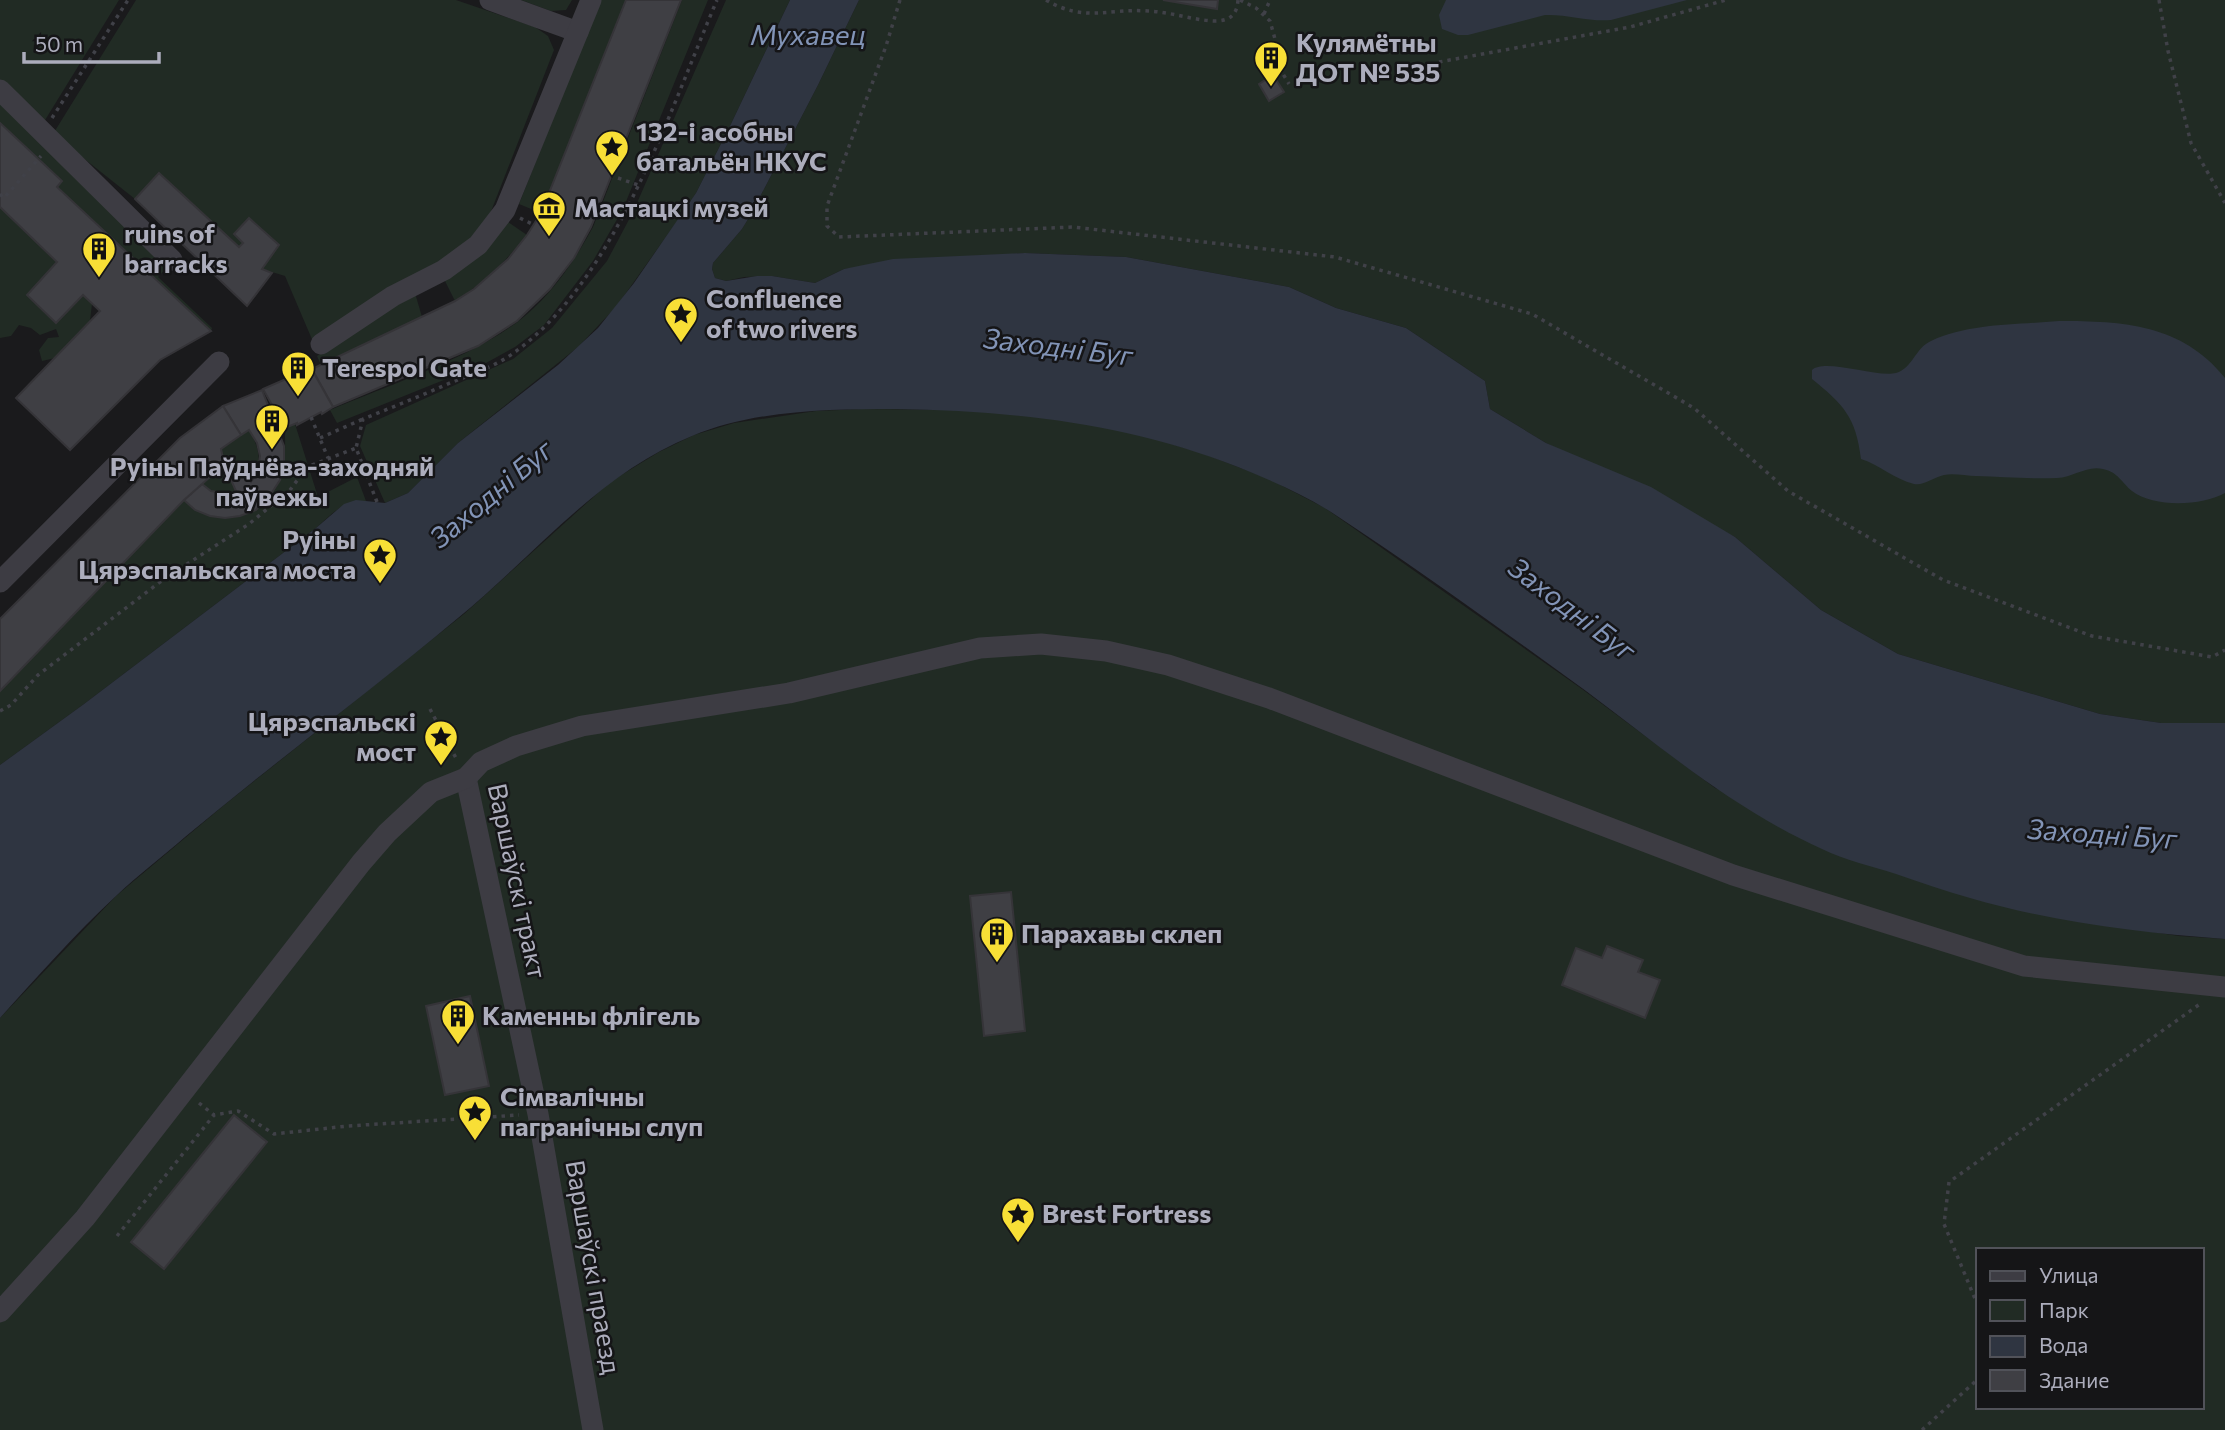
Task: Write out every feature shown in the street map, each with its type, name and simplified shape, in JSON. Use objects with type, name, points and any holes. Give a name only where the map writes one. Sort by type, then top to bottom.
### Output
[{"type":"lane","points":[[490,0],[578,32]]},
{"type":"lane","points":[[321,344],[393,296],[444,270],[478,245],[505,210],[590,0]]},
{"type":"lane","points":[[0,90],[172,260]]},
{"type":"lane","points":[[0,582],[219,362]]},
{"type":"lane","points":[[0,1312],[85,1218],[338,892],[387,833],[431,792],[466,778],[481,762],[516,746],[582,726],[789,693],[980,648],[1041,644],[1073,646],[1137,658],[1215,680],[1732,875],[2024,966],[2225,987]]},
{"type":"lane","name":"Варшаўскі тракт","points":[[466,778],[538,1114]]},
{"type":"lane","name":"Варшаўскі праезд","points":[[538,1114],[593,1430]]},
{"type":"path","points":[[44,132],[128,0]]},
{"type":"path","points":[[320,438],[486,368],[512,354],[545,329],[591,270],[620,222],[717,0]]},
{"type":"path","points":[[900,0],[886,46],[827,206],[827,226],[839,237],[1073,227],[1335,257],[1532,313],[1694,408],[1788,491],[1943,580],[2092,636],[2212,657],[2225,650]]},
{"type":"path","points":[[1046,0],[1060,8],[1081,13],[1099,15],[1150,11],[1214,21],[1225,21],[1233,16],[1239,0],[1264,14],[1273,30],[1277,64],[1289,85]]},
{"type":"path","points":[[1264,14],[1270,0]]},
{"type":"path","points":[[1439,62],[1630,27],[1726,0]]},
{"type":"path","points":[[2159,0],[2168,51],[2191,143],[2225,204]]},
{"type":"path","points":[[0,194],[4,198],[38,159]]},
{"type":"path","points":[[618,178],[638,185]]},
{"type":"path","points":[[311,417],[328,458]]},
{"type":"path","points":[[363,419],[356,448],[377,502]]},
{"type":"path","points":[[0,711],[10,705],[38,674],[164,579],[249,524],[290,491],[307,467],[356,448]]},
{"type":"path","name":"Варшаўскі тракт","points":[[430,709],[466,778]]},
{"type":"path","points":[[1976,1301],[1944,1224],[1949,1182],[2225,987]]},
{"type":"path","points":[[184,1090],[214,1115]]},
{"type":"path","points":[[117,1236],[214,1115],[238,1111],[274,1135],[348,1126],[538,1114]]},
{"type":"path","points":[[1922,1430],[1976,1381]]},
{"type":"green space","points":[[0,0],[119,0],[42,125],[0,86]]},
{"type":"green space","points":[[136,0],[456,0],[535,27],[548,36],[554,50],[490,214],[465,245],[314,344],[285,276],[262,269],[279,245],[249,218],[234,234],[243,243],[239,247],[159,173],[135,199],[53,134]]},
{"type":"green space","points":[[521,0],[572,0],[566,10],[551,11]]},
{"type":"green space","points":[[600,0],[626,0],[541,213],[519,204]]},
{"type":"green space","points":[[682,0],[708,0],[623,209],[593,261],[544,325],[515,347],[486,363],[337,423],[330,410],[474,349],[516,323],[550,291],[593,227]]},
{"type":"green space","points":[[726,0],[790,0],[730,126],[683,213],[616,307],[578,347],[458,443],[408,493],[385,503],[360,446],[366,425],[513,359],[552,328],[607,261],[633,212]]},
{"type":"green space","points":[[859,0],[2225,0],[2225,723],[2161,723],[2100,714],[1898,654],[1821,610],[1735,537],[1546,443],[1490,409],[1485,381],[1406,328],[1336,308],[1289,287],[1126,257],[1025,253],[844,269],[815,283],[772,276],[726,281],[715,278],[713,263],[750,216]]},
{"type":"green space","points":[[0,104],[167,267],[158,277],[212,328],[211,331],[57,187],[61,181],[0,123]]},
{"type":"green space","points":[[0,207],[57,262],[28,296],[56,323],[83,295],[92,304],[90,321],[55,358],[42,361],[39,350],[48,338],[59,337],[56,329],[40,335],[31,328],[19,325],[11,336],[0,338]]},
{"type":"green space","points":[[508,222],[527,235],[494,271],[455,301],[443,277]]},
{"type":"green space","points":[[415,293],[422,317],[321,365],[317,356]]},
{"type":"green space","points":[[969,410],[1091,424],[1202,453],[1269,479],[1325,508],[1582,689],[1715,788],[2056,917],[2179,936],[2225,939],[2225,1430],[0,1430],[0,1018],[116,896],[223,806],[464,614],[610,482],[659,452],[694,435],[734,423],[816,411]]},
{"type":"green space","points":[[295,424],[318,497],[357,477],[366,501],[351,503],[338,509],[0,765],[0,691],[184,500],[197,510],[225,518],[252,511],[264,503],[274,492],[281,477],[285,428]]},
{"type":"green space","points":[[249,430],[259,456],[251,482],[245,473],[231,480],[236,491],[227,494],[202,484],[221,465],[221,449]]},
{"type":"water","points":[[790,0],[859,0],[750,216],[713,263],[715,278],[726,281],[772,276],[815,283],[844,269],[893,259],[1025,253],[1126,257],[1289,287],[1336,308],[1406,328],[1485,381],[1490,409],[1546,443],[1651,487],[1735,537],[1821,610],[1898,654],[2100,714],[2161,723],[2225,723],[2225,939],[2129,930],[2032,914],[1951,892],[1822,849],[1729,797],[1586,691],[1396,555],[1331,512],[1298,493],[1238,467],[1154,440],[1070,422],[941,410],[845,410],[766,416],[716,427],[658,452],[626,472],[568,518],[458,618],[133,881],[71,940],[0,1018],[0,765],[316,528],[344,504],[356,500],[385,503],[408,493],[458,443],[558,365],[598,328],[634,283],[696,193]]},
{"type":"water","points":[[1446,0],[1687,0],[1611,20],[1545,15],[1468,35],[1458,35],[1442,29],[1439,15]]},
{"type":"water","points":[[2059,321],[2106,322],[2150,329],[2190,346],[2208,360],[2225,378],[2225,493],[2204,501],[2165,503],[2141,496],[2112,473],[2097,468],[2057,478],[1948,474],[1922,484],[1914,484],[1861,459],[1856,432],[1846,413],[1832,396],[1812,379],[1812,370],[1828,366],[1896,373],[1906,367],[1926,344],[1946,335],[1994,326]]},
{"type":"building","points":[[626,0],[681,0],[591,227],[574,258],[550,289],[517,321],[478,346],[333,407],[312,369],[455,301],[474,289],[508,259],[527,235],[541,213]]},
{"type":"building","points":[[1163,0],[1218,0],[1217,9]]},
{"type":"building","name":"Кулямётны ДОТ № 535","points":[[1273,75],[1284,92],[1269,101],[1259,84]]},
{"type":"building","name":"ruins of barracks","points":[[0,123],[62,181],[57,187],[211,331],[160,360],[70,450],[16,398],[100,311],[83,295],[56,323],[27,295],[57,262],[0,207]]},
{"type":"building","points":[[159,173],[239,247],[243,243],[234,234],[249,218],[279,245],[262,269],[272,273],[247,306],[135,199]]},
{"type":"building","name":"Terespol Gate","points":[[311,368],[333,407],[285,428],[263,389]]},
{"type":"building","name":"Руіны Паўднёва-заходняй паўвежы","points":[[262,390],[284,446],[284,464],[280,480],[256,510],[240,516],[210,516],[195,510],[184,500],[202,484],[211,491],[230,494],[236,491],[231,480],[245,473],[251,482],[258,471],[260,456],[257,443],[249,430],[241,435],[223,406]]},
{"type":"building","points":[[223,406],[241,435],[221,449],[223,458],[219,469],[184,500],[0,691],[0,619],[180,438]]},
{"type":"building","name":"Парахавы склеп","points":[[1011,892],[1025,1031],[984,1036],[970,896]]},
{"type":"building","points":[[1607,946],[1643,960],[1638,972],[1660,980],[1645,1018],[1562,985],[1576,948],[1602,958]]},
{"type":"building","name":"Каменны флігель","points":[[470,996],[489,1086],[445,1095],[426,1006]]},
{"type":"building","points":[[234,1115],[267,1142],[164,1269],[131,1242]]},
{"type":"place","name":"Кулямётны ДОТ № 535","points":[[1271,88]]},
{"type":"place","name":"132-і асобны батальён НКУС","points":[[612,177]]},
{"type":"place","name":"Мастацкі музей","points":[[549,238]]},
{"type":"place","name":"ruins of barracks","points":[[99,279]]},
{"type":"place","name":"Confluence of two rivers","points":[[681,344]]},
{"type":"place","name":"Terespol Gate","points":[[298,398]]},
{"type":"place","name":"Руіны Паўднёва-заходняй паўвежы","points":[[272,451]]},
{"type":"place","name":"Руіны Цярэспальскага моста","points":[[380,585]]},
{"type":"place","name":"Цярэспальскі мост","points":[[441,767]]},
{"type":"place","name":"Парахавы склеп","points":[[997,964]]},
{"type":"place","name":"Каменны флігель","points":[[458,1046]]},
{"type":"place","name":"Сімвалічны пагранічны слуп","points":[[475,1142]]},
{"type":"place","name":"Brest Fortress","points":[[1018,1244]]},
{"type":"water label","name":"Мухавец","points":[[808,35]]},
{"type":"water label","name":"Заходні Буг","points":[[1058,347]]},
{"type":"water label","name":"Заходні Буг","points":[[491,494]]},
{"type":"water label","name":"Заходні Буг","points":[[1572,609]]},
{"type":"water label","name":"Заходні Буг","points":[[2102,834]]}]
